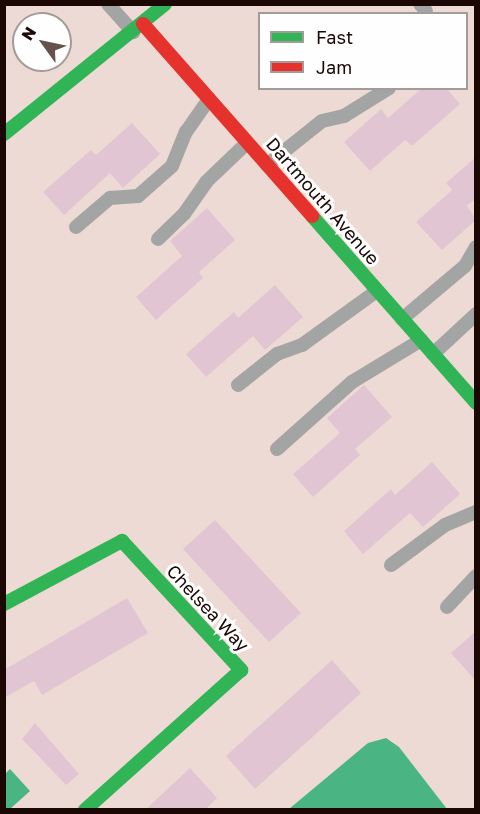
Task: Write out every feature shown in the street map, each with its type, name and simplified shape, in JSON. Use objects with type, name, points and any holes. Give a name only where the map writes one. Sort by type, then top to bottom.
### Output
[{"type":"street","points":[[5,133],[138,28],[159,6]]},
{"type":"street","name":"Dartmouth Avenue","points":[[138,28],[209,99],[476,403]]},
{"type":"street","name":"Chelsea Way","points":[[4,604],[122,541],[241,670],[85,810]]},
{"type":"lane","points":[[108,4],[138,28]]},
{"type":"lane","points":[[267,165],[322,121],[344,116],[386,90]]},
{"type":"lane","points":[[76,227],[110,198],[138,196],[172,166],[186,132],[209,99]]},
{"type":"lane","points":[[158,239],[184,214],[206,182],[247,143]]},
{"type":"lane","points":[[402,319],[465,266],[476,247]]},
{"type":"lane","points":[[238,384],[277,354],[302,345],[377,291]]},
{"type":"lane","points":[[433,354],[476,314]]},
{"type":"lane","points":[[277,449],[352,382],[421,340]]},
{"type":"lane","points":[[391,565],[445,525],[476,512]]},
{"type":"lane","points":[[447,607],[476,576]]},
{"type":"shaded area","points":[[386,738],[399,747],[447,809],[289,809],[368,743]]},
{"type":"shaded area","points":[[10,769],[30,791],[10,809],[5,809],[5,774]]},
{"type":"building","points":[[420,90],[448,90],[460,104],[412,146],[405,140],[370,171],[344,142],[381,109],[388,118]]},
{"type":"building","points":[[132,123],[160,154],[123,188],[110,173],[64,215],[43,192],[91,150],[96,155]]},
{"type":"building","points":[[476,157],[476,198],[467,206],[476,220],[442,250],[416,222],[452,190],[446,183]]},
{"type":"building","points":[[207,208],[235,240],[199,272],[203,278],[156,320],[136,297],[182,256],[170,241]]},
{"type":"building","points":[[275,285],[303,317],[265,350],[253,336],[206,377],[186,354],[234,312],[238,318]]},
{"type":"building","points":[[364,385],[392,417],[355,449],[360,455],[313,497],[293,474],[340,433],[327,418]]},
{"type":"building","points":[[432,462],[460,494],[423,527],[410,513],[363,554],[344,531],[391,489],[395,495]]},
{"type":"building","points":[[215,520],[301,613],[269,642],[183,549]]},
{"type":"building","points":[[127,598],[148,633],[42,695],[34,681],[4,698],[4,670]]},
{"type":"building","points":[[476,631],[476,681],[451,653]]},
{"type":"building","points":[[332,660],[361,693],[255,789],[226,756]]},
{"type":"building","points":[[35,723],[79,774],[66,785],[22,739]]},
{"type":"building","points":[[190,768],[217,798],[205,810],[145,810]]},
{"type":"traffic: fast","points":[[4,134],[165,4]]},
{"type":"traffic: fast","points":[[312,216],[476,403]]},
{"type":"traffic: fast","points":[[4,604],[122,541],[241,670],[85,810]]},
{"type":"traffic: jam","points":[[143,24],[312,216]]}]
